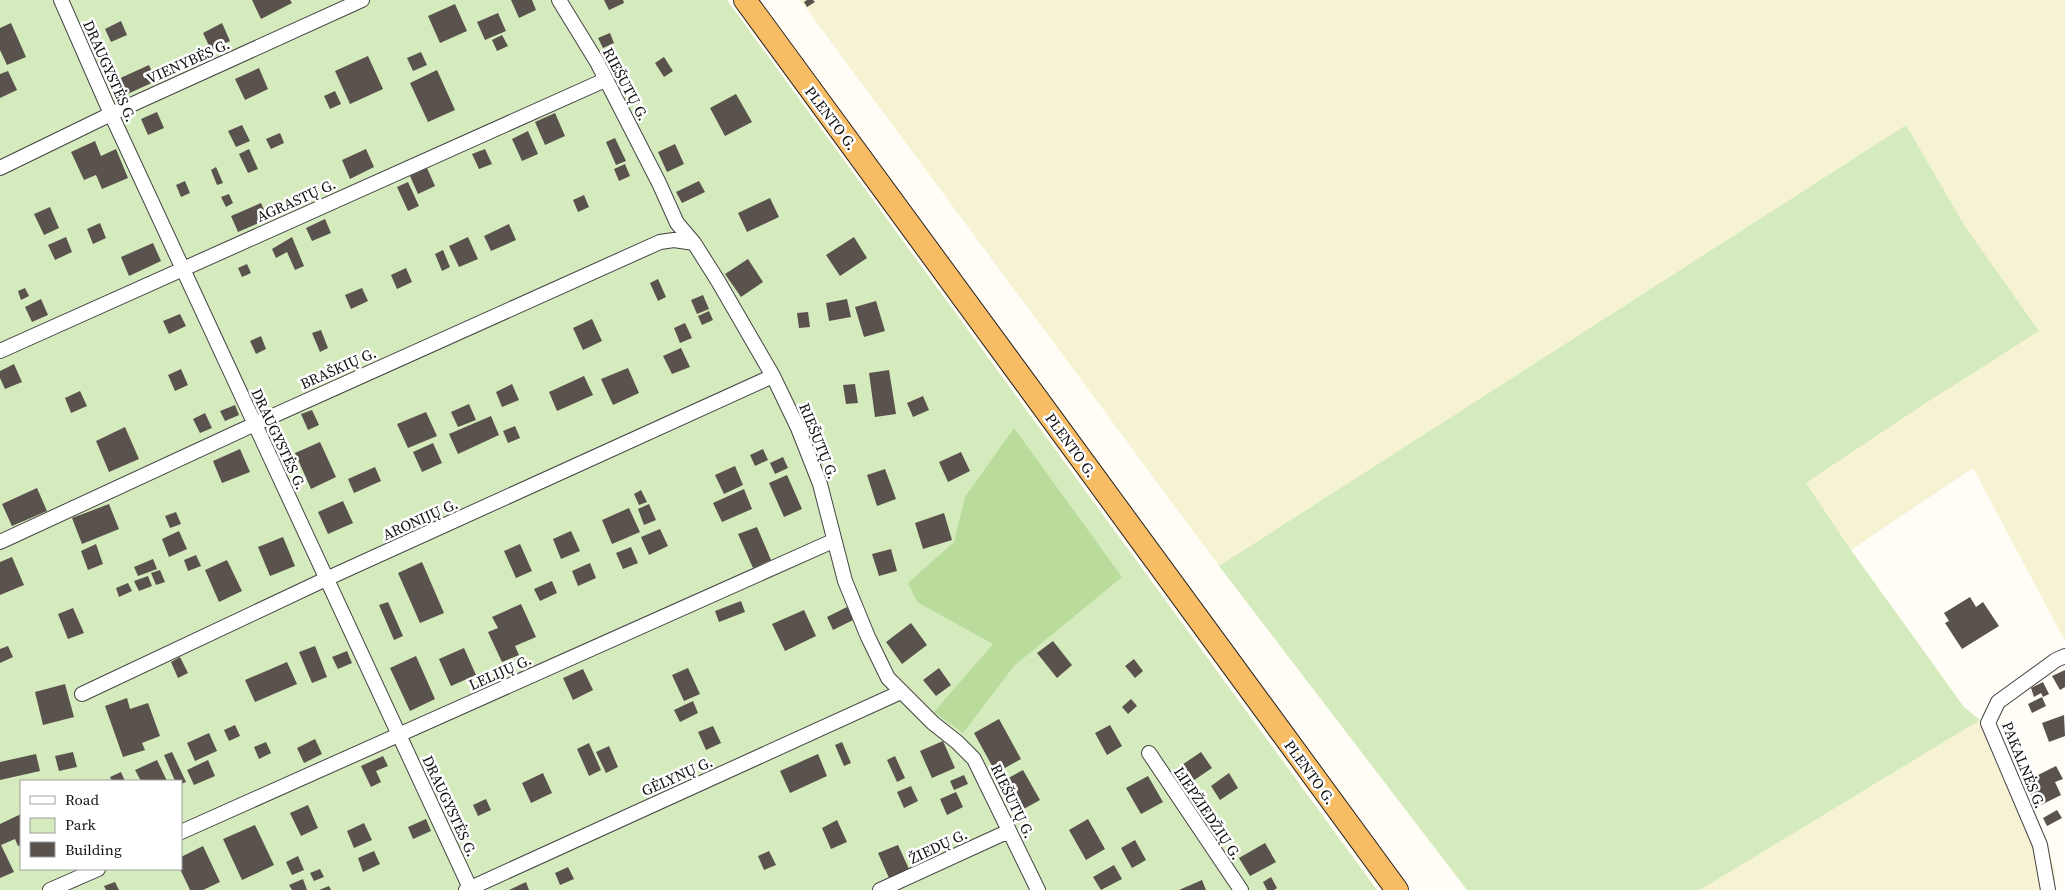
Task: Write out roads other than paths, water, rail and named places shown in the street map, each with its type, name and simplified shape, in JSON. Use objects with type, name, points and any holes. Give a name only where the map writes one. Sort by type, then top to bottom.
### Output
[{"type":"highway","name":"PLENTO G.","points":[[745,0],[1397,890]]},
{"type":"street","name":"DRAUGYSTĖS G.","points":[[61,0],[111,114],[469,889]]},
{"type":"street","name":"VIENYBĖS G.","points":[[0,168],[111,114],[362,0]]},
{"type":"street","name":"RIEŠUTŲ G.","points":[[559,0],[605,80],[659,183],[676,223],[694,243],[773,376],[798,428],[820,484],[844,581],[888,678],[974,759],[1038,890]]},
{"type":"street","name":"AGRASTŲ G.","points":[[0,351],[605,80]]},
{"type":"street","name":"BRAŠKIŲ G.","points":[[0,542],[255,424],[660,242],[674,240],[694,243]]},
{"type":"street","name":"ARONIJŲ G.","points":[[82,694],[326,579],[773,376]]},
{"type":"street","name":"LELIJŲ G.","points":[[182,832],[833,541]]},
{"type":"street","name":"PAKALNĖS G.","points":[[2048,890],[2040,845],[1988,723],[1998,702],[2056,660],[2065,656]]},
{"type":"street","name":"GĖLYNŲ G.","points":[[469,889],[901,692]]},
{"type":"street","name":"LIEPŽIEDŽIŲ G.","points":[[1149,753],[1241,890]]},
{"type":"street","name":"ŽIEDŲ G.","points":[[880,890],[1009,831]]},
{"type":"street","points":[[50,890],[96,870]]}]
